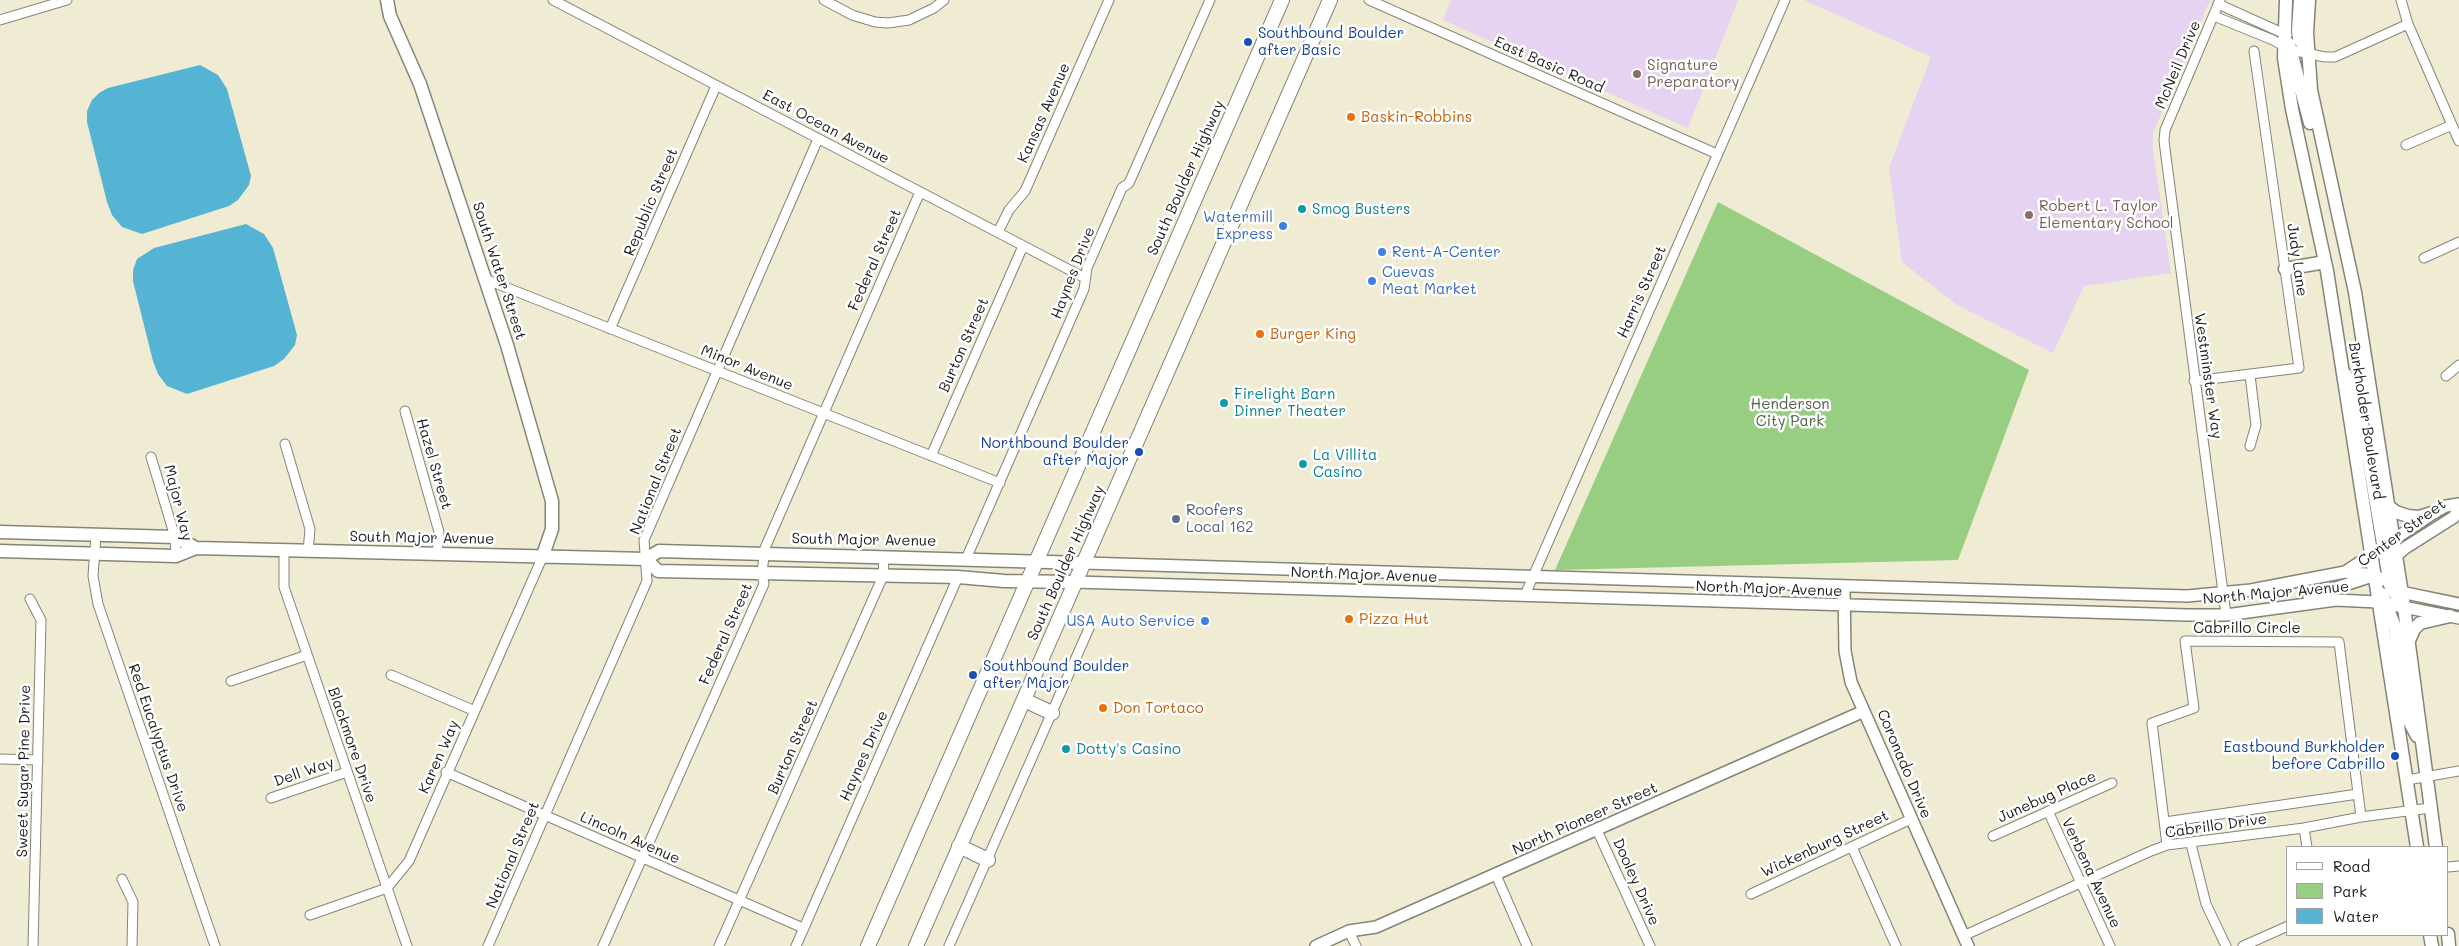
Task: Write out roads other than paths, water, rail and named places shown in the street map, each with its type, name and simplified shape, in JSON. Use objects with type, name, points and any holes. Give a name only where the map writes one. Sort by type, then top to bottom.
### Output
[{"type":"main road","name":"South Water Street","points":[[387,0],[390,16],[420,84],[507,344],[552,501],[552,529],[542,558]]},
{"type":"main road","name":"South Boulder Highway","points":[[868,946],[1282,0]]},
{"type":"main road","name":"South Boulder Highway","points":[[916,946],[1330,0]]},
{"type":"main road","name":"Burkholder Boulevard","points":[[2286,0],[2286,43],[2292,109],[2325,262],[2370,556],[2382,603]]},
{"type":"main road","points":[[2300,0],[2299,38],[2308,54]]},
{"type":"main road","name":"Burkholder Boulevard","points":[[2309,0],[2308,54],[2314,107],[2355,292],[2402,592],[2420,742],[2436,846]]},
{"type":"main road","points":[[2286,43],[2312,133],[2328,167]]},
{"type":"main road","points":[[2285,269],[2325,262]]},
{"type":"main road","points":[[2342,366],[2355,392],[2390,585],[2404,607]]},
{"type":"main road","points":[[2388,506],[2396,512],[2408,516],[2418,517],[2435,512]]},
{"type":"main road","name":"South Major Avenue","points":[[0,532],[175,537],[196,548]]},
{"type":"main road","name":"South Major Avenue","points":[[0,551],[176,556],[196,548],[542,558],[646,559],[659,550],[1084,563]]},
{"type":"main road","points":[[646,559],[658,571],[958,577],[1027,582],[1075,582]]},
{"type":"main road","points":[[2382,603],[2395,627],[2408,719],[2420,742]]},
{"type":"main road","points":[[2382,603],[2417,846]]},
{"type":"main road","points":[[2408,643],[2414,629],[2420,623],[2455,617]]},
{"type":"main road","points":[[1024,700],[1052,712]]},
{"type":"main road","points":[[960,846],[988,860]]},
{"type":"street","points":[[0,20],[67,0]]},
{"type":"street","name":"East Ocean Avenue","points":[[553,0],[1086,278]]},
{"type":"street","points":[[824,0],[852,14],[874,22],[888,24],[909,20],[934,8],[944,0]]},
{"type":"street","name":"Kansas Avenue","points":[[998,232],[1009,210],[1025,191],[1109,0]]},
{"type":"street","name":"Haynes Drive","points":[[966,558],[1084,289],[1087,268],[1122,188],[1129,183],[1210,0]]},
{"type":"street","name":"East Basic Road","points":[[1369,0],[1718,154]]},
{"type":"street","name":"Harris Street","points":[[1525,595],[1785,0]]},
{"type":"street","points":[[2401,0],[2408,24],[2459,140]]},
{"type":"street","points":[[2219,2],[2286,43],[2308,54],[2335,57],[2408,24]]},
{"type":"street","name":"McNeil Drive","points":[[2164,140],[2165,130],[2219,2]]},
{"type":"street","points":[[2214,16],[2286,43],[2308,54]]},
{"type":"street","name":"Judy Lane","points":[[2194,381],[2299,368],[2254,51]]},
{"type":"street","name":"Republic Street","points":[[610,329],[716,86]]},
{"type":"street","points":[[2406,145],[2452,125]]},
{"type":"street","name":"National Street","points":[[488,946],[647,581],[644,540],[818,139]]},
{"type":"street","name":"Westminster Way","points":[[2164,140],[2226,615]]},
{"type":"street","name":"Federal Street","points":[[603,946],[764,584],[762,572],[764,554],[920,192]]},
{"type":"street","points":[[2424,258],[2459,242]]},
{"type":"street","name":"Burton Street","points":[[931,456],[1023,246]]},
{"type":"street","name":"Minor Avenue","points":[[485,278],[1000,483]]},
{"type":"street","points":[[2446,376],[2459,365]]},
{"type":"street","points":[[2250,375],[2256,425],[2250,446]]},
{"type":"street","name":"Hazel Street","points":[[405,411],[439,532],[437,554]]},
{"type":"street","points":[[285,444],[310,529],[308,552]]},
{"type":"street","name":"Major Way","points":[[152,457],[175,537],[176,556]]},
{"type":"street","name":"Center Street","points":[[2345,572],[2435,512],[2446,506],[2459,504]]},
{"type":"street","name":"Center Street","points":[[2276,607],[2340,589],[2375,575],[2396,556],[2454,517],[2459,509]]},
{"type":"street","name":"Red Eucalyptus Drive","points":[[96,535],[93,576],[98,604],[215,946]]},
{"type":"street","name":"Blackmore Drive","points":[[284,551],[284,587],[406,946]]},
{"type":"street","name":"Burton Street","points":[[719,946],[883,576],[884,557]]},
{"type":"street","name":"Karen Way","points":[[387,888],[409,861],[446,772],[542,558]]},
{"type":"street","name":"North Major Avenue","points":[[1084,563],[2187,596],[2224,594],[2345,572],[2375,575],[2402,592],[2459,604]]},
{"type":"street","points":[[1323,589],[1325,570]]},
{"type":"street","points":[[1436,574],[1436,593]]},
{"type":"street","name":"Haynes Drive","points":[[796,946],[958,577]]},
{"type":"street","points":[[1632,580],[1632,599]]},
{"type":"street","points":[[1647,580],[1647,600]]},
{"type":"street","name":"North Major Avenue","points":[[1075,582],[1844,606],[2226,615],[2336,600],[2382,603],[2455,617]]},
{"type":"street","name":"Coronado Drive","points":[[1844,587],[1844,650],[1852,682],[1911,820],[1966,941]]},
{"type":"street","points":[[1959,608],[1963,589]]},
{"type":"street","name":"Sweet Sugar Pine Drive","points":[[30,599],[41,620],[33,946]]},
{"type":"street","points":[[949,946],[1090,626]]},
{"type":"street","name":"Cabrillo Circle","points":[[2167,845],[2152,723],[2194,708],[2185,641],[2339,642],[2361,817]]},
{"type":"street","points":[[231,681],[307,655]]},
{"type":"street","points":[[391,675],[475,711]]},
{"type":"street","name":"North Pioneer Street","points":[[1316,946],[1349,931],[1376,928],[1864,711]]},
{"type":"street","points":[[0,759],[38,760]]},
{"type":"street","points":[[2407,780],[2459,771]]},
{"type":"street","name":"Dell Way","points":[[271,798],[347,772]]},
{"type":"street","name":"Lincoln Avenue","points":[[446,772],[803,928]]},
{"type":"street","name":"Junebug Place","points":[[1993,836],[2112,783]]},
{"type":"street","points":[[2165,822],[2358,794]]},
{"type":"street","name":"Cabrillo Drive","points":[[1966,941],[2080,882],[2167,845],[2192,844],[2430,808]]},
{"type":"street","name":"Verbena Avenue","points":[[2048,811],[2110,946]]},
{"type":"street","name":"Wickenburg Street","points":[[1751,894],[1911,820]]},
{"type":"street","points":[[2304,828],[2307,846]]},
{"type":"street","name":"Dooley Drive","points":[[1597,830],[1650,946]]},
{"type":"street","points":[[2192,844],[2206,904],[2226,946]]},
{"type":"street","points":[[1852,847],[1896,946]]},
{"type":"street","points":[[1496,875],[1526,945]]},
{"type":"street","points":[[122,879],[133,902],[132,946]]},
{"type":"street","points":[[310,915],[387,888]]},
{"type":"street","points":[[2243,946],[2286,927]]},
{"type":"street","points":[[1349,931],[1356,946]]},
{"type":"water","points":[[200,65],[218,75],[227,89],[251,176],[249,185],[238,200],[229,206],[142,234],[122,227],[112,215],[107,202],[87,122],[87,111],[92,100],[108,88]]},
{"type":"water","points":[[246,224],[264,234],[273,248],[297,335],[295,345],[284,359],[274,366],[187,394],[167,386],[158,374],[153,361],[133,281],[133,270],[137,259],[154,248]]},
{"type":"place","name":"Southbound Boulder after Basic","points":[[1248,42]]},
{"type":"place","name":"Signature Preparatory","points":[[1637,74]]},
{"type":"place","name":"Baskin-Robbins","points":[[1351,117]]},
{"type":"place","name":"Smog Busters","points":[[1302,209]]},
{"type":"place","name":"Robert L. Taylor Elementary School","points":[[2029,215]]},
{"type":"place","name":"Watermill Express","points":[[1283,226]]},
{"type":"place","name":"Rent-A-Center","points":[[1382,252]]},
{"type":"place","name":"Cuevas Meat Market","points":[[1372,281]]},
{"type":"place","name":"Burger King","points":[[1260,334]]},
{"type":"place","name":"Firelight Barn Dinner Theater","points":[[1224,403]]},
{"type":"place","name":"Northbound Boulder after Major","points":[[1139,452]]},
{"type":"place","name":"La Villita Casino","points":[[1303,464]]},
{"type":"place","name":"Roofers Local 162","points":[[1176,519]]},
{"type":"place","name":"Pizza Hut","points":[[1349,619]]},
{"type":"place","name":"USA Auto Service","points":[[1205,621]]},
{"type":"place","name":"Southbound Boulder after Major","points":[[973,675]]},
{"type":"place","name":"Don Tortaco","points":[[1103,708]]},
{"type":"place","name":"Dotty's Casino","points":[[1066,749]]},
{"type":"place","name":"Eastbound Burkholder before Cabrillo","points":[[2395,756]]},
{"type":"park label","name":"Henderson City Park","points":[[1790,412]]}]
